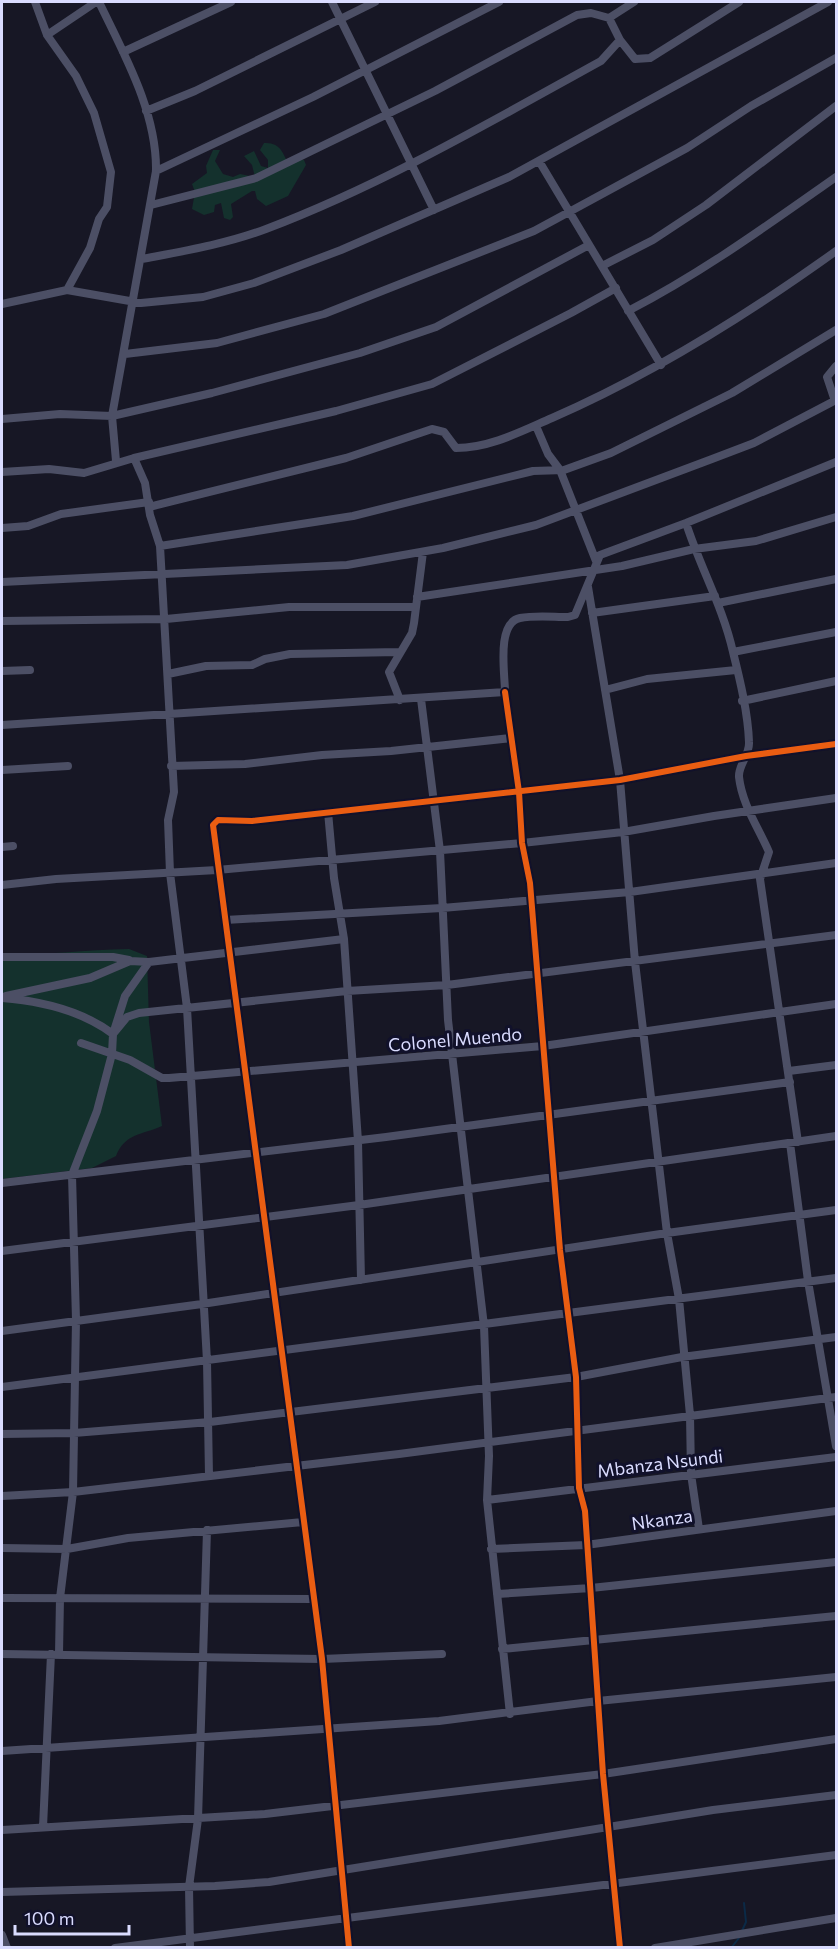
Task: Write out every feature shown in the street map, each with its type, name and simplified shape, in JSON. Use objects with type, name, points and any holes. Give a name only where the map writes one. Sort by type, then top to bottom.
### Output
[{"type":"street","points":[[35,2],[47,35],[76,76],[94,113],[111,172],[107,207],[99,219],[88,251],[67,290]]},
{"type":"street","points":[[47,35],[97,2],[123,52],[147,111],[157,144],[151,205],[112,416],[116,461]]},
{"type":"street","points":[[123,52],[231,2]]},
{"type":"street","points":[[332,2],[434,210]]},
{"type":"street","points":[[147,111],[195,91],[375,2]]},
{"type":"street","points":[[156,171],[232,137],[499,2]]},
{"type":"street","points":[[609,18],[634,2]]},
{"type":"street","points":[[151,205],[256,178],[435,92],[577,15],[591,12],[609,18],[620,40],[635,59],[650,58],[739,2]]},
{"type":"street","points":[[2,304],[67,290],[133,303],[203,297],[255,283],[341,250],[539,162],[828,2]]},
{"type":"street","points":[[142,259],[201,248],[266,229],[411,162],[600,60],[620,40]]},
{"type":"street","points":[[125,354],[178,350],[217,343],[324,314],[534,231],[687,148],[752,106],[837,58]]},
{"type":"street","points":[[603,266],[653,240],[706,205],[837,106]]},
{"type":"street","points":[[539,162],[661,365]]},
{"type":"street","points":[[628,311],[672,288],[722,257],[837,177]]},
{"type":"street","points":[[2,419],[60,414],[112,416],[212,393],[360,353],[436,327],[589,245]]},
{"type":"street","points":[[2,528],[28,526],[61,514],[149,504],[346,458],[432,429],[444,432],[456,448],[466,448],[513,436],[603,396],[661,365],[774,296],[837,251]]},
{"type":"street","points":[[2,472],[49,469],[84,473],[116,461],[315,416],[432,384],[616,288]]},
{"type":"street","points":[[160,546],[353,516],[533,471],[560,470],[611,453],[701,408],[837,330]]},
{"type":"street","points":[[2,582],[164,576],[347,565],[423,552],[536,525],[754,443],[836,401],[826,377],[830,370],[837,366]]},
{"type":"street","points":[[536,426],[548,454],[560,470],[596,561]]},
{"type":"street","points":[[134,458],[145,483],[160,546],[164,576],[168,715],[174,792],[168,820],[170,873],[188,1008],[210,1422],[209,1476]]},
{"type":"street","points":[[620,1947],[603,1774],[585,1511],[579,1488],[576,1377],[570,1314],[560,1250],[556,1175],[548,1114],[532,900],[522,843],[519,792],[505,692],[503,635],[519,618],[575,615],[600,555],[837,462]]},
{"type":"street","points":[[417,597],[622,567],[694,549],[756,541],[837,517]]},
{"type":"street","points":[[686,523],[694,549],[717,600],[733,652],[749,741],[739,774],[746,805],[752,812],[769,852],[760,874],[789,1071],[799,1214],[808,1281],[818,1340],[832,1397],[837,1446]]},
{"type":"street","points":[[400,700],[389,672],[412,633],[423,552]]},
{"type":"street","points":[[592,613],[717,600],[837,579]]},
{"type":"street","points":[[588,584],[620,780],[634,962],[668,1233],[679,1299],[682,1357],[690,1415],[691,1474],[699,1528]]},
{"type":"street","points":[[2,621],[166,619],[289,607],[416,607]]},
{"type":"street","points":[[733,652],[837,632]]},
{"type":"street","points":[[168,674],[206,666],[252,665],[265,659],[290,654],[399,652]]},
{"type":"street","points":[[2,671],[30,670]]},
{"type":"street","points":[[605,690],[648,679],[736,670]]},
{"type":"street","points":[[742,701],[837,681]]},
{"type":"street","points":[[2,725],[505,692]]},
{"type":"street","points":[[422,699],[440,851],[452,1056],[470,1189],[484,1326],[488,1387],[487,1500],[510,1714]]},
{"type":"street","points":[[171,766],[245,764],[511,738]]},
{"type":"street","points":[[349,1947],[322,1659],[217,870],[213,825],[218,820],[252,821],[620,780],[746,756],[837,744]]},
{"type":"street","points":[[2,770],[68,766]]},
{"type":"street","points":[[2,885],[56,879],[217,870],[522,843],[623,832],[837,798]]},
{"type":"street","points":[[328,812],[331,859],[344,939],[358,1141],[361,1280]]},
{"type":"street","points":[[2,847],[13,846]]},
{"type":"street","points":[[225,920],[442,908],[630,892],[837,863]]},
{"type":"street","points":[[113,1034],[127,1017],[132,1015],[346,991],[447,985],[537,972],[771,946],[837,935]]},
{"type":"street","points":[[2,957],[112,957],[149,962],[344,939]]},
{"type":"street","points":[[2,997],[90,978],[130,960]]},
{"type":"street","points":[[43,1827],[60,1598],[73,1492],[76,1320],[72,1175],[97,1111],[112,1054],[113,1034],[125,996],[149,962]]},
{"type":"street","points":[[2,997],[78,1013],[97,1021],[113,1034]]},
{"type":"street","name":"Colonel Muendo","points":[[81,1042],[162,1078],[452,1056],[643,1034],[837,1004]]},
{"type":"street","points":[[789,1071],[837,1065]]},
{"type":"street","points":[[2,1183],[358,1141],[790,1082]]},
{"type":"street","points":[[2,1251],[72,1240],[359,1205],[837,1136]]},
{"type":"street","points":[[2,1330],[202,1304],[668,1233],[837,1210]]},
{"type":"street","points":[[2,1387],[484,1326],[837,1278]]},
{"type":"street","points":[[2,1434],[74,1432],[210,1422],[576,1377],[682,1357],[837,1337]]},
{"type":"street","points":[[2,1496],[73,1492],[488,1443],[832,1397]]},
{"type":"street","name":"Mbanza Nsundi","points":[[487,1500],[837,1456]]},
{"type":"street","name":"Nkanza","points":[[491,1549],[586,1545],[837,1510]]},
{"type":"street","points":[[2,1548],[67,1549],[128,1538],[303,1522]]},
{"type":"street","points":[[190,1947],[189,1887],[198,1819],[207,1530]]},
{"type":"street","points":[[496,1594],[591,1588],[837,1562]]},
{"type":"street","points":[[2,1598],[314,1599]]},
{"type":"street","points":[[502,1649],[593,1642],[837,1616]]},
{"type":"street","points":[[2,1654],[322,1659],[442,1654]]},
{"type":"street","points":[[2,1751],[201,1739],[510,1714],[598,1701],[837,1677]]},
{"type":"street","points":[[2,1830],[198,1819],[336,1805],[603,1774],[837,1739]]},
{"type":"street","points":[[2,1892],[108,1887],[189,1887],[269,1882],[608,1827],[837,1795]]},
{"type":"street","points":[[116,1947],[347,1920],[613,1885],[713,1869],[837,1855]]},
{"type":"street","points":[[655,1947],[837,1918]]},
{"type":"street","points":[[2,1935],[7,1947]]},
{"type":"green space","points":[[264,143],[278,147],[289,165],[300,159],[304,160],[306,165],[288,196],[266,206],[257,199],[255,191],[252,191],[231,204],[233,217],[230,220],[224,218],[221,203],[215,205],[214,212],[204,215],[192,209],[195,192],[192,184],[207,173],[206,166],[213,150],[220,150],[215,161],[223,174],[233,177],[240,174],[255,177],[252,165],[244,156],[254,151],[261,166],[268,168],[268,160],[260,150]]},
{"type":"green space","points":[[129,949],[147,956],[149,1022],[162,1126],[129,1139],[116,1156],[92,1168],[2,1179],[2,955]]},
{"type":"waterway","points":[[741,1933],[746,1922],[744,1903]]},
{"type":"waterway","points":[[731,1948],[739,1938]]},
{"type":"cycle path","points":[[505,692],[519,792],[522,843],[530,883],[560,1250],[576,1377],[579,1488],[585,1511],[603,1774],[620,1948]]},
{"type":"cycle path","points":[[349,1948],[322,1659],[213,825],[218,820],[252,821],[620,780],[746,756],[836,744]]}]
